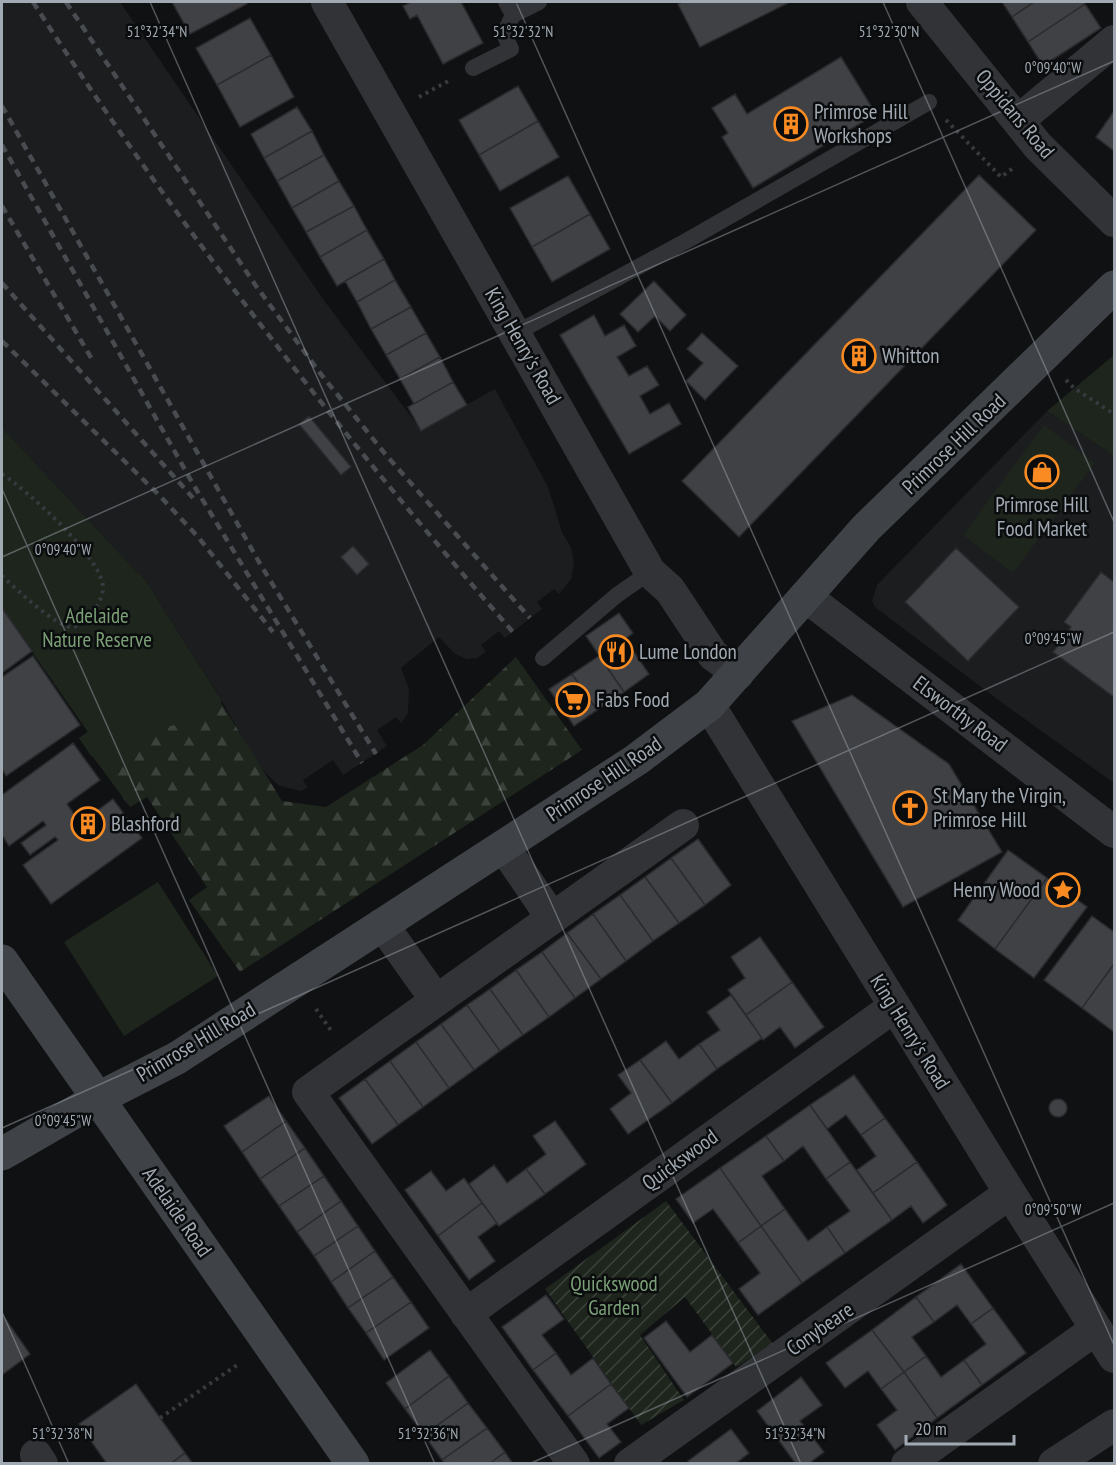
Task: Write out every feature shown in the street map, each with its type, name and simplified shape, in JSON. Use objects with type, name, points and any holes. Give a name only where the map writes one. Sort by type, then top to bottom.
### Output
[{"type":"street","name":"King Henry's Road","points":[[327,2],[650,572],[670,590],[713,655],[738,674]]},
{"type":"street","name":"Oppidans Road","points":[[922,2],[1038,146],[1114,221]]},
{"type":"street","points":[[1019,120],[1114,41]]},
{"type":"street","name":"Primrose Hill Road","points":[[2,1154],[99,1098],[161,1068],[636,760],[709,705],[867,528],[1114,287]]},
{"type":"street","name":"Elsworthy Road","points":[[805,596],[1114,832]]},
{"type":"street","name":"King Henry's Road","points":[[709,705],[1010,1193],[1114,1357]]},
{"type":"street","points":[[574,1464],[308,1092],[683,825]]},
{"type":"street","points":[[503,846],[552,918]]},
{"type":"street","points":[[382,924],[435,1000]]},
{"type":"street","name":"Adelaide Road","points":[[2,961],[353,1464]]},
{"type":"street","name":"Quickswood","points":[[466,1314],[895,1006]]},
{"type":"street","name":"Conybeare","points":[[630,1464],[1010,1193]]},
{"type":"street","points":[[907,1464],[1096,1329]]},
{"type":"street","points":[[1054,1464],[1114,1425]]},
{"type":"lane","points":[[473,68],[511,49],[504,34],[510,8],[538,2]]},
{"type":"lane","points":[[516,333],[688,240],[929,102]]},
{"type":"lane","points":[[543,658],[617,596],[650,572]]},
{"type":"path","points":[[929,102],[1002,177]]},
{"type":"path","points":[[1058,372],[1074,388],[1114,414]]},
{"type":"path","points":[[2,474],[55,519],[81,549],[102,581],[101,601],[92,614],[78,626],[63,626],[2,576]]},
{"type":"path","points":[[296,981],[352,1059]]},
{"type":"path","points":[[160,1418],[249,1357]]},
{"type":"shaded area","points":[[2,2],[120,2],[323,299],[421,430],[495,389],[548,487],[562,532],[571,548],[574,563],[571,579],[559,594],[554,589],[537,602],[542,609],[505,638],[499,631],[481,645],[486,652],[477,658],[467,659],[455,654],[439,637],[401,668],[409,689],[408,713],[401,723],[396,717],[377,730],[387,746],[343,775],[333,760],[303,780],[308,788],[300,791],[278,785],[258,765],[222,701],[147,583],[2,428]]},
{"type":"shaded area","points":[[1047,411],[1114,456],[1114,783],[1001,702],[875,607],[872,601],[877,585]]},
{"type":"green space","points":[[1114,355],[1114,456],[1047,411]]},
{"type":"green space","points":[[1044,425],[1095,463],[1013,573],[963,535]]},
{"type":"green space","points":[[2,428],[147,583],[282,801],[326,807],[423,745],[516,657],[582,750],[240,972],[189,900],[207,887],[147,797],[130,807],[79,738],[88,732],[2,608]]},
{"type":"green space","name":"Adelaide Nature Reserve","points":[[2,428],[147,583],[222,701],[192,723],[161,727],[109,764],[91,756],[79,738],[88,732],[2,608]]},
{"type":"green space","points":[[158,882],[218,976],[124,1036],[64,942]]},
{"type":"green space","name":"Quickswood Garden","points":[[666,1201],[773,1344],[736,1367],[685,1297],[640,1335],[684,1400],[641,1425],[545,1289]]},
{"type":"building","points":[[172,2],[246,2],[247,4],[190,34]]},
{"type":"building","points":[[411,2],[461,2],[483,43],[443,64],[417,15],[410,19],[403,6]]},
{"type":"building","points":[[682,2],[790,2],[700,47],[678,4]]},
{"type":"building","points":[[1002,2],[1034,2],[1012,17]]},
{"type":"building","points":[[1034,2],[1084,2],[1085,4],[1028,42],[1012,17]]},
{"type":"building","points":[[1085,4],[1101,28],[1043,66],[1028,42]]},
{"type":"building","points":[[250,18],[271,55],[217,85],[196,48]]},
{"type":"building","points":[[271,55],[294,97],[240,127],[217,85]]},
{"type":"building","name":"Primrose Hill Workshops","points":[[841,57],[876,114],[753,188],[722,137],[728,133],[712,108],[735,94],[747,114]]},
{"type":"building","points":[[518,86],[538,121],[479,155],[459,120]]},
{"type":"building","points":[[297,107],[312,131],[264,158],[251,134]]},
{"type":"building","points":[[1114,111],[1114,151],[1096,137]]},
{"type":"building","points":[[538,121],[559,157],[500,191],[479,155]]},
{"type":"building","points":[[312,131],[324,155],[277,181],[264,158]]},
{"type":"building","points":[[324,155],[339,181],[292,208],[277,181]]},
{"type":"building","name":"Whitton","points":[[979,175],[1036,230],[739,537],[682,481]]},
{"type":"building","points":[[568,176],[590,214],[532,247],[510,208]]},
{"type":"building","points":[[339,181],[354,206],[306,232],[292,208]]},
{"type":"building","points":[[354,206],[367,230],[320,257],[306,232]]},
{"type":"building","points":[[590,214],[610,249],[552,282],[532,247]]},
{"type":"building","points":[[367,230],[384,259],[337,286],[320,257]]},
{"type":"building","points":[[384,259],[395,280],[357,302],[345,281]]},
{"type":"building","points":[[395,280],[411,307],[371,329],[357,302]]},
{"type":"building","points":[[654,281],[686,315],[670,331],[655,316],[638,332],[620,314]]},
{"type":"building","points":[[411,307],[426,333],[386,355],[371,329]]},
{"type":"building","points":[[594,315],[605,336],[624,325],[636,346],[617,357],[629,376],[647,366],[659,385],[640,396],[650,414],[669,403],[681,424],[629,454],[560,335]]},
{"type":"building","points":[[426,333],[440,357],[400,379],[386,355]]},
{"type":"building","points":[[702,333],[738,366],[705,400],[686,381],[703,363],[687,349]]},
{"type":"building","points":[[440,357],[453,382],[414,404],[400,379]]},
{"type":"building","points":[[453,382],[467,405],[421,431],[408,407]]},
{"type":"building","points":[[309,416],[351,467],[341,475],[299,424]]},
{"type":"building","points":[[353,546],[369,564],[357,575],[341,557]]},
{"type":"building","points":[[956,548],[1019,607],[968,661],[905,602]]},
{"type":"building","points":[[1101,572],[1114,582],[1114,697],[1053,652],[1071,627],[1064,622]]},
{"type":"building","points":[[2,608],[32,651],[2,673]]},
{"type":"building","name":"Lume London","points":[[619,613],[633,633],[625,639],[649,674],[624,692],[586,636]]},
{"type":"building","points":[[33,656],[80,725],[6,776],[2,769],[2,677]]},
{"type":"building","points":[[599,656],[624,692],[597,710],[572,674]]},
{"type":"building","name":"Fabs Food","points":[[572,674],[597,710],[574,726],[549,689]]},
{"type":"building","name":"St Mary the Virgin, Primrose Hill","points":[[852,695],[949,764],[1002,852],[903,907],[792,721]]},
{"type":"building","name":"Blashford","points":[[73,743],[100,780],[67,804],[80,823],[113,799],[142,838],[51,904],[23,865],[58,840],[55,837],[30,855],[21,843],[46,825],[43,821],[9,846],[2,835],[2,795]]},
{"type":"building","points":[[698,839],[731,885],[705,905],[671,858]]},
{"type":"building","points":[[1008,850],[1047,878],[995,949],[958,920]]},
{"type":"building","points":[[671,858],[705,905],[679,923],[645,877]]},
{"type":"building","points":[[645,877],[679,923],[653,941],[620,895]]},
{"type":"building","points":[[1047,878],[1087,907],[1034,978],[995,949]]},
{"type":"building","points":[[620,895],[653,941],[626,961],[593,914]]},
{"type":"building","points":[[593,914],[626,961],[601,979],[567,933]]},
{"type":"building","points":[[1092,916],[1114,932],[1114,964],[1082,1008],[1044,980]]},
{"type":"building","points":[[567,933],[601,979],[575,998],[542,952]]},
{"type":"building","points":[[760,937],[792,982],[746,1015],[728,990],[745,978],[731,957]]},
{"type":"building","points":[[542,952],[575,998],[549,1017],[516,970]]},
{"type":"building","points":[[1114,964],[1114,1032],[1082,1008]]},
{"type":"building","points":[[516,970],[549,1017],[523,1035],[490,989]]},
{"type":"building","points":[[792,982],[824,1027],[795,1048],[780,1027],[763,1040],[746,1015]]},
{"type":"building","points":[[490,989],[523,1035],[500,1051],[467,1005]]},
{"type":"building","points":[[731,995],[762,1038],[717,1069],[699,1044],[720,1030],[707,1012]]},
{"type":"building","points":[[467,1005],[500,1051],[474,1070],[441,1024]]},
{"type":"building","points":[[441,1024],[474,1070],[449,1088],[416,1042]]},
{"type":"building","points":[[666,1041],[679,1059],[699,1044],[717,1069],[672,1103],[640,1060]]},
{"type":"building","points":[[416,1042],[449,1088],[423,1107],[390,1061]]},
{"type":"building","points":[[640,1060],[672,1103],[628,1134],[610,1109],[631,1093],[618,1075]]},
{"type":"building","points":[[390,1061],[423,1107],[398,1125],[365,1079]]},
{"type":"building","points":[[854,1075],[885,1118],[861,1135],[846,1115],[827,1129],[810,1105]]},
{"type":"building","points":[[365,1079],[398,1125],[372,1144],[339,1098]]},
{"type":"building","points":[[269,1096],[286,1121],[242,1152],[224,1126]]},
{"type":"building","points":[[1058,1099],[1064,1102],[1067,1108],[1064,1114],[1058,1117],[1052,1114],[1049,1108],[1052,1102]]},
{"type":"building","points":[[810,1105],[850,1162],[826,1179],[803,1146],[784,1161],[766,1136]]},
{"type":"building","points":[[885,1118],[917,1162],[873,1193],[857,1170],[876,1156],[861,1135]]},
{"type":"building","points":[[286,1121],[305,1148],[260,1179],[242,1152]]},
{"type":"building","points":[[555,1121],[586,1164],[545,1194],[526,1169],[546,1154],[533,1136]]},
{"type":"building","points":[[766,1136],[784,1161],[762,1176],[785,1209],[761,1226],[720,1168]]},
{"type":"building","points":[[305,1148],[324,1176],[279,1206],[260,1179]]},
{"type":"building","points":[[850,1162],[892,1220],[845,1253],[827,1227],[850,1211],[826,1179]]},
{"type":"building","points":[[917,1162],[947,1205],[923,1223],[911,1206],[892,1220],[873,1193]]},
{"type":"building","points":[[494,1165],[507,1183],[526,1169],[545,1194],[499,1226],[469,1184]]},
{"type":"building","points":[[720,1168],[761,1226],[738,1243],[713,1209],[693,1223],[676,1199]]},
{"type":"building","points":[[431,1171],[446,1191],[464,1178],[482,1203],[438,1236],[405,1190]]},
{"type":"building","points":[[324,1176],[341,1201],[297,1232],[279,1206]]},
{"type":"building","points":[[341,1201],[358,1226],[314,1256],[297,1232]]},
{"type":"building","points":[[482,1203],[497,1223],[478,1237],[495,1261],[469,1280],[438,1236]]},
{"type":"building","points":[[785,1209],[808,1241],[827,1227],[845,1253],[802,1283],[761,1226]]},
{"type":"building","points":[[358,1226],[375,1251],[331,1282],[314,1256]]},
{"type":"building","points":[[761,1226],[802,1283],[758,1315],[739,1289],[760,1273],[738,1243]]},
{"type":"building","points":[[375,1251],[393,1277],[348,1308],[331,1282]]},
{"type":"building","points":[[961,1264],[993,1308],[971,1324],[957,1305],[934,1322],[916,1297]]},
{"type":"building","points":[[393,1277],[411,1302],[366,1333],[348,1308]]},
{"type":"building","points":[[546,1295],[564,1319],[542,1335],[556,1353],[533,1370],[502,1327]]},
{"type":"building","points":[[916,1297],[934,1322],[912,1337],[926,1356],[904,1372],[872,1330]]},
{"type":"building","points":[[411,1302],[429,1328],[384,1360],[366,1333]]},
{"type":"building","points":[[993,1308],[1026,1353],[982,1385],[964,1360],[986,1344],[971,1324]]},
{"type":"building","points":[[2,1314],[30,1354],[2,1375]]},
{"type":"building","points":[[666,1321],[690,1352],[712,1335],[733,1363],[687,1397],[644,1338]]},
{"type":"building","points":[[872,1330],[904,1372],[881,1389],[868,1371],[845,1388],[826,1363]]},
{"type":"building","points":[[430,1350],[449,1376],[405,1409],[386,1383]]},
{"type":"building","points":[[556,1353],[571,1375],[593,1358],[611,1384],[568,1416],[533,1370]]},
{"type":"building","points":[[926,1356],[941,1377],[964,1360],[982,1385],[937,1418],[904,1372]]},
{"type":"building","points":[[904,1372],[937,1418],[895,1450],[877,1425],[897,1410],[881,1389]]},
{"type":"building","points":[[449,1376],[468,1403],[424,1435],[405,1409]]},
{"type":"building","points":[[801,1377],[822,1405],[800,1421],[824,1452],[808,1464],[796,1464],[757,1411]]},
{"type":"building","points":[[136,1384],[185,1453],[170,1464],[107,1464],[79,1424]]},
{"type":"building","points":[[611,1384],[629,1408],[607,1424],[621,1442],[599,1458],[568,1416]]},
{"type":"building","points":[[468,1403],[487,1428],[442,1460],[424,1435]]},
{"type":"building","points":[[487,1428],[505,1452],[489,1464],[445,1464],[442,1460]]},
{"type":"building","points":[[731,1429],[749,1453],[735,1464],[689,1464],[688,1461]]},
{"type":"building","points":[[505,1452],[513,1464],[489,1464]]},
{"type":"building","points":[[185,1453],[193,1464],[170,1464]]},
{"type":"railway","points":[[33,2],[144,166],[261,326],[385,481],[513,632]]},
{"type":"railway","points":[[66,2],[256,286],[320,373],[386,455],[530,618]]},
{"type":"railway","points":[[2,106],[259,562],[376,754]]},
{"type":"railway","points":[[2,145],[193,484],[362,763]]},
{"type":"railway","points":[[2,206],[93,361]]},
{"type":"railway","points":[[2,283],[193,498]]},
{"type":"railway","points":[[2,341],[159,495],[199,538],[273,632]]},
{"type":"place","name":"Primrose Hill Workshops","points":[[791,124]]},
{"type":"place","name":"Whitton","points":[[859,356]]},
{"type":"place","name":"Primrose Hill Food Market","points":[[1042,472]]},
{"type":"place","name":"Lume London","points":[[616,652]]},
{"type":"place","name":"Fabs Food","points":[[573,700]]},
{"type":"place","name":"St Mary the Virgin, Primrose Hill","points":[[910,808]]},
{"type":"place","name":"Blashford","points":[[88,824]]},
{"type":"place","name":"Henry Wood","points":[[1063,890]]}]
